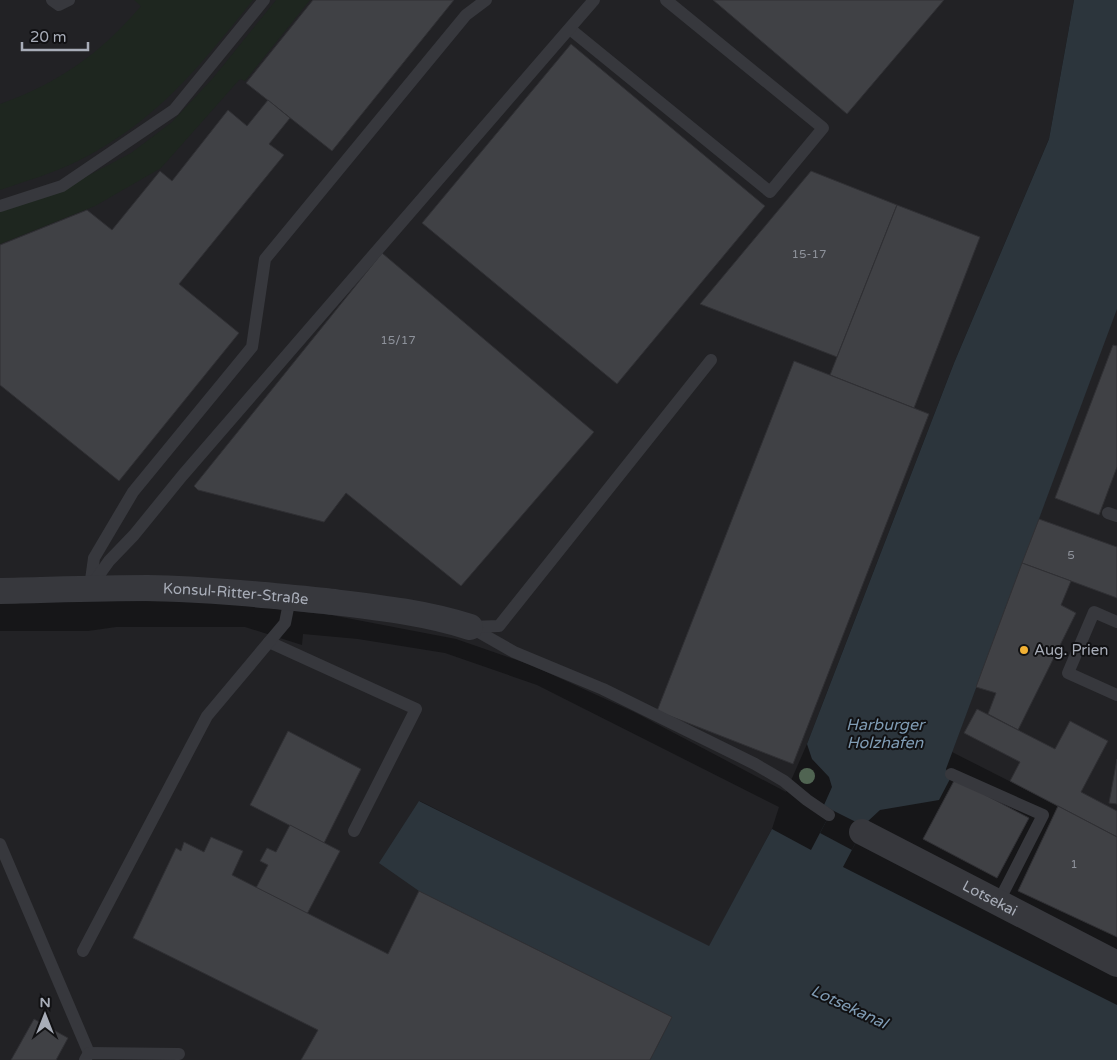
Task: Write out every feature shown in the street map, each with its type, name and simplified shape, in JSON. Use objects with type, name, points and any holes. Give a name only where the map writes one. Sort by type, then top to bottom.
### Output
[{"type":"street","name":"Konsul-Ritter-Straße","points":[[0,591],[148,588],[212,591],[408,612],[446,619],[470,627]]},
{"type":"street","name":"Lotsekai","points":[[862,832],[1117,964]]},
{"type":"lane","points":[[52,0],[59,5],[69,0]]},
{"type":"lane","points":[[0,206],[62,186],[174,110],[264,0]]},
{"type":"lane","points":[[89,589],[94,558],[133,492],[252,347],[265,258],[466,15],[486,0]]},
{"type":"lane","points":[[89,589],[109,561],[134,535],[195,461],[594,0]]},
{"type":"lane","points":[[570,28],[770,192],[823,128],[666,0]]},
{"type":"lane","points":[[470,627],[499,626],[712,360]]},
{"type":"lane","points":[[84,951],[207,716],[285,623],[290,598]]},
{"type":"lane","points":[[1117,622],[1094,612],[1068,672],[1117,695]]},
{"type":"lane","points":[[470,627],[514,652],[603,689],[755,764],[784,781],[829,815]]},
{"type":"lane","points":[[269,642],[416,709],[354,831]]},
{"type":"lane","points":[[951,774],[1043,815],[998,903]]},
{"type":"lane","points":[[0,844],[87,1057],[180,1054]]},
{"type":"shaded area","points":[[0,0],[1074,0],[1049,139],[954,363],[807,744],[786,792],[636,713],[531,665],[456,639],[331,615],[225,603],[0,598]]},
{"type":"shaded area","points":[[134,0],[253,0],[195,70],[175,91],[131,129],[106,146],[78,161],[40,177],[0,190],[0,104],[41,86],[78,65],[110,38],[141,6]]},
{"type":"shaded area","points":[[276,0],[310,0],[245,81],[240,79],[161,168],[95,206],[0,244],[0,211],[80,180],[131,153],[172,122],[213,78]]},
{"type":"shaded area","points":[[1117,307],[1117,836],[952,752]]},
{"type":"shaded area","points":[[116,627],[245,627],[302,645],[303,634],[358,639],[445,653],[537,685],[779,807],[772,829],[709,947],[420,801],[419,891],[672,1017],[650,1060],[0,1060],[0,631],[88,631]]},
{"type":"water","points":[[1074,0],[1117,0],[1117,309],[946,769],[950,779],[939,800],[880,810],[866,823],[843,867],[1117,1005],[1117,1060],[650,1060],[672,1017],[419,891],[379,863],[419,801],[709,946],[772,829],[811,850],[832,810],[824,805],[832,787],[829,777],[812,759],[807,744],[954,363],[1049,139]]},
{"type":"pier","points":[[832,810],[864,826],[852,850],[820,833]]},
{"type":"building","points":[[313,0],[454,0],[332,151],[246,83]]},
{"type":"building","points":[[713,0],[944,0],[847,114]]},
{"type":"building","points":[[571,44],[765,206],[617,384],[422,223]]},
{"type":"building","points":[[268,100],[290,118],[269,144],[284,155],[179,284],[239,333],[119,481],[0,385],[0,245],[87,210],[112,230],[160,171],[172,181],[228,110],[247,126]]},
{"type":"building","points":[[811,171],[897,205],[837,357],[700,304]]},
{"type":"building","points":[[897,205],[980,237],[914,408],[830,375]]},
{"type":"building","points":[[382,253],[594,432],[461,586],[346,493],[324,522],[198,490],[194,486]]},
{"type":"building","points":[[1113,345],[1117,346],[1117,467],[1099,515],[1055,498]]},
{"type":"building","points":[[794,361],[929,414],[793,764],[657,711]]},
{"type":"building","points":[[1039,519],[1117,547],[1117,598],[1022,563]]},
{"type":"building","name":"Aug. Prien","points":[[1022,563],[1071,581],[1061,605],[1076,613],[1018,730],[988,714],[996,693],[976,687]]},
{"type":"building","points":[[977,709],[1055,749],[1070,721],[1108,741],[1081,792],[1117,811],[1117,837],[1010,781],[1020,762],[964,733]]},
{"type":"building","points":[[288,731],[361,769],[324,843],[250,805]]},
{"type":"building","points":[[1117,759],[1117,804],[1109,803]]},
{"type":"building","points":[[955,779],[1029,818],[997,878],[923,839]]},
{"type":"building","points":[[1058,806],[1117,837],[1117,937],[1018,891]]},
{"type":"building","points":[[290,825],[340,851],[307,914],[256,888],[268,865],[260,861],[267,848],[276,852]]},
{"type":"building","points":[[211,837],[243,851],[232,875],[388,954],[419,891],[672,1017],[650,1060],[301,1060],[318,1030],[133,938],[176,848],[181,851],[184,842],[204,852]]},
{"type":"building","points":[[34,1019],[68,1038],[56,1060],[11,1060]]},
{"type":"place","name":"Aug. Prien","points":[[1024,650]]},
{"type":"water label","name":"Harburger Holzhafen","points":[[885,734]]},
{"type":"water label","name":"Lotsekanal","points":[[849,1007]]}]
